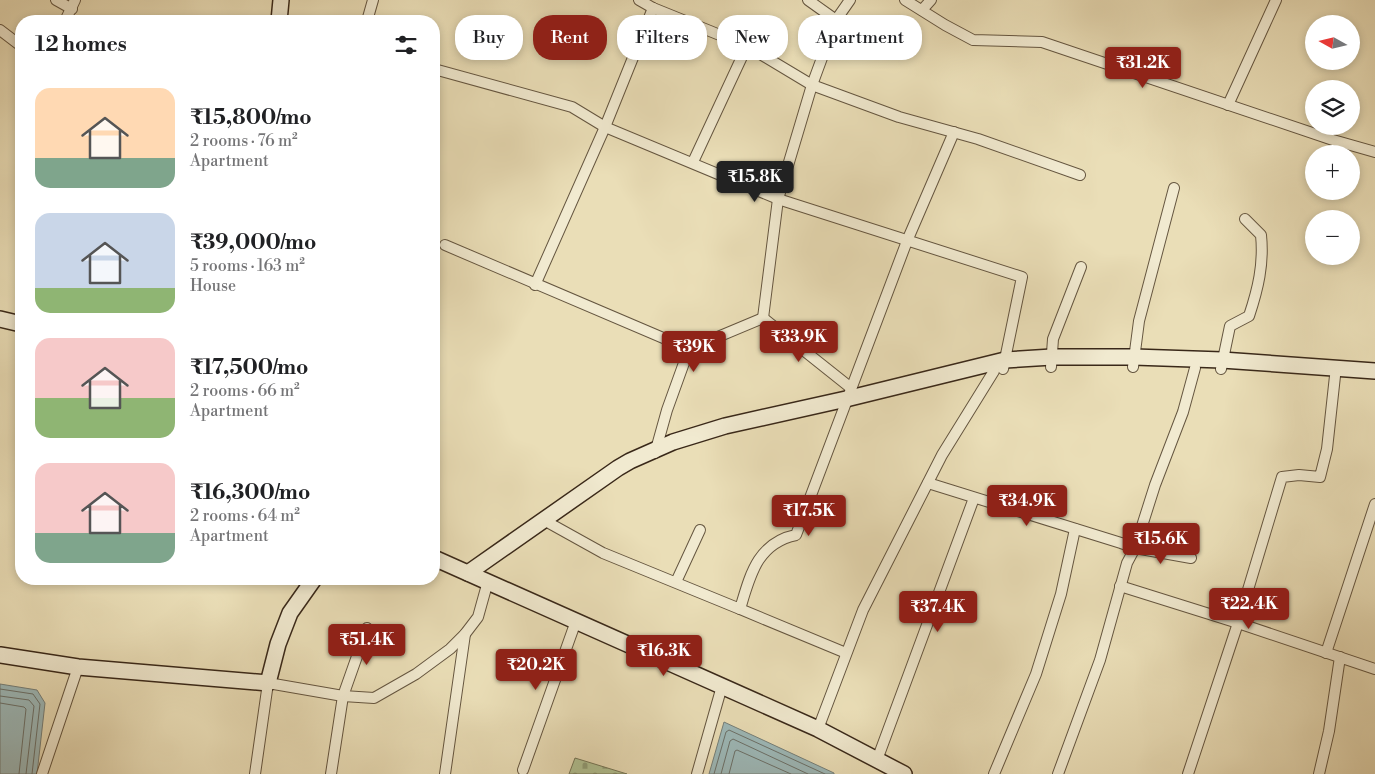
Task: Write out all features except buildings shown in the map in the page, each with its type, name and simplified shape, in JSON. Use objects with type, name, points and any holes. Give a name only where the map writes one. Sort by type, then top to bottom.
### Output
[{"type":"street","points":[[56,0],[74,4]]},
{"type":"street","points":[[280,15],[281,0]]},
{"type":"street","points":[[369,15],[373,0]]},
{"type":"street","points":[[639,0],[653,8],[717,34]]},
{"type":"street","points":[[808,0],[829,15]]},
{"type":"street","points":[[840,15],[850,0]]},
{"type":"street","points":[[906,0],[973,40],[1042,42],[1333,140],[1375,152]]},
{"type":"street","points":[[922,10],[931,0]]},
{"type":"street","points":[[1228,105],[1276,0]]},
{"type":"street","points":[[535,285],[604,127],[653,8]]},
{"type":"street","points":[[0,30],[15,41]]},
{"type":"street","points":[[693,162],[740,60]]},
{"type":"street","points":[[770,60],[812,85],[899,117],[978,139],[1080,175]]},
{"type":"street","points":[[763,318],[778,199],[821,60]]},
{"type":"street","points":[[440,71],[572,107],[604,127],[693,162],[778,199],[1022,277],[1001,367],[942,455],[863,610],[818,729]]},
{"type":"street","points":[[740,609],[748,583],[760,558],[780,540],[796,535],[907,241],[954,132]]},
{"type":"street","points":[[1134,362],[1139,321],[1174,188]]},
{"type":"street","points":[[1222,365],[1230,326],[1249,316],[1256,296],[1263,257],[1261,235],[1245,219]]},
{"type":"street","points":[[445,245],[689,350],[763,318]]},
{"type":"street","points":[[1052,362],[1053,339],[1081,267]]},
{"type":"street","points":[[763,318],[847,398]]},
{"type":"street","points":[[0,319],[15,323]]},
{"type":"street","points":[[478,577],[549,523],[655,453],[667,410],[689,350]]},
{"type":"street","points":[[478,577],[618,468],[655,453],[847,398],[1001,367],[1052,362],[1134,362],[1375,371]]},
{"type":"street","points":[[1134,362],[1195,368],[1222,365],[1375,378]]},
{"type":"street","points":[[1058,774],[1100,660],[1127,563],[1135,548],[1155,485],[1183,412],[1195,368]]},
{"type":"street","points":[[1188,774],[1238,623],[1282,477],[1300,475],[1320,477],[1327,450],[1335,376]]},
{"type":"street","points":[[928,483],[1135,548],[1192,558]]},
{"type":"street","points":[[878,760],[974,498]]},
{"type":"street","points":[[1326,652],[1375,504]]},
{"type":"street","points":[[549,523],[603,553],[846,653]]},
{"type":"street","points":[[994,774],[1036,674],[1061,594],[1076,529]]},
{"type":"street","points":[[676,582],[700,530]]},
{"type":"street","points":[[440,561],[818,729],[904,774]]},
{"type":"street","points":[[0,655],[78,668],[268,683],[343,696],[374,698],[416,674],[450,649],[465,634],[478,617],[478,577]]},
{"type":"street","points":[[255,774],[268,683],[278,644],[290,613],[310,585]]},
{"type":"street","points":[[1120,586],[1375,669]]},
{"type":"street","points":[[522,770],[576,621]]},
{"type":"street","points":[[331,774],[343,696],[367,628]]},
{"type":"street","points":[[445,774],[465,634]]},
{"type":"street","points":[[1319,774],[1329,731],[1340,657]]},
{"type":"street","points":[[42,774],[78,668]]},
{"type":"street","points":[[697,774],[722,686]]},
{"type":"green space","points":[[575,758],[627,774],[569,774]]},
{"type":"water","points":[[0,684],[37,690],[45,703],[37,774],[0,774]]},
{"type":"water","points":[[724,722],[834,773],[834,774],[709,774]]}]
